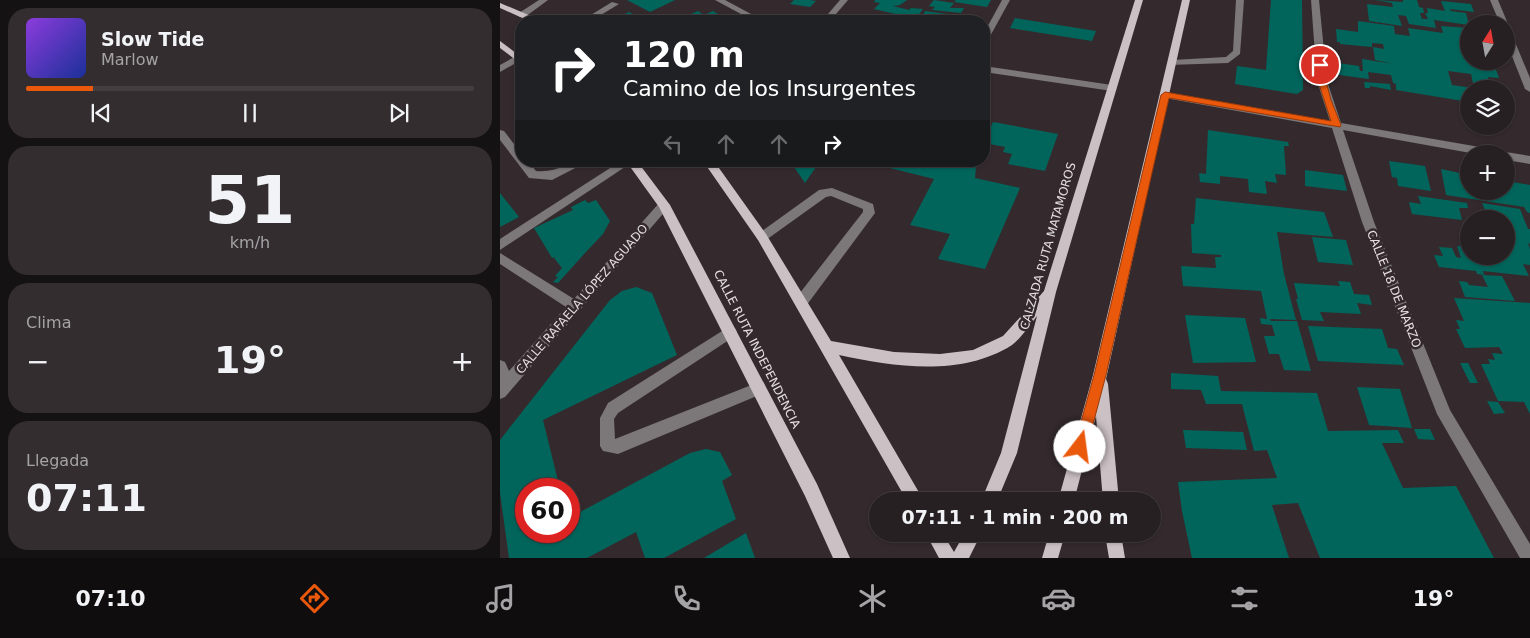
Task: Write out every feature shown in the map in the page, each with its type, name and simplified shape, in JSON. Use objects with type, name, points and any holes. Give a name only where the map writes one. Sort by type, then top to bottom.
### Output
[{"type":"main road","name":"CALZADA RUTA MATAMOROS","points":[[993,492],[1009,453],[1050,292],[1139,0]]},
{"type":"main road","points":[[1068,492],[1100,375],[1186,0]]},
{"type":"main road","points":[[500,5],[522,15]]},
{"type":"main road","points":[[500,44],[515,55]]},
{"type":"main road","name":"CALLE RUTA INDEPENDENCIA","points":[[635,167],[664,205],[811,490],[842,558]]},
{"type":"main road","points":[[712,167],[762,237],[828,346],[911,492]]},
{"type":"main road","points":[[828,346],[858,353],[894,358],[940,360],[974,356],[1008,340],[1050,292]]},
{"type":"main road","points":[[1100,375],[1110,492]]},
{"type":"main road","points":[[939,542],[948,558]]},
{"type":"main road","points":[[960,558],[969,542]]},
{"type":"main road","points":[[1050,558],[1055,542]]},
{"type":"main road","points":[[1115,542],[1118,558]]},
{"type":"street","points":[[522,15],[544,0]]},
{"type":"street","points":[[719,0],[748,15]]},
{"type":"street","points":[[831,15],[844,0]]},
{"type":"street","points":[[990,29],[1006,0]]},
{"type":"street","points":[[1172,63],[1228,60],[1237,52],[1240,0]]},
{"type":"street","name":"CALLE 18 DE MARZO","points":[[1315,0],[1322,81],[1368,222],[1444,414],[1529,558]]},
{"type":"street","points":[[1494,0],[1500,15]]},
{"type":"street","points":[[596,15],[615,4]]},
{"type":"street","points":[[1515,51],[1529,84]]},
{"type":"street","points":[[500,70],[515,62]]},
{"type":"street","points":[[990,70],[1112,88]]},
{"type":"street","points":[[1165,95],[1460,147]]},
{"type":"street","points":[[500,133],[515,152]]},
{"type":"street","points":[[1515,158],[1530,160]]},
{"type":"street","points":[[527,167],[533,175],[552,176],[571,167]]},
{"type":"street","points":[[500,245],[621,167]]},
{"type":"street","points":[[762,237],[823,193],[832,192],[869,207],[869,213],[801,302]]},
{"type":"street","name":"CALLE RAFAELA LÓPEZ AGUADO","points":[[504,388],[664,205]]},
{"type":"street","points":[[500,258],[576,306]]},
{"type":"street","points":[[730,332],[613,408],[607,418],[608,446],[618,447],[759,388]]},
{"type":"street","points":[[500,366],[504,388]]},
{"type":"building","points":[[627,0],[675,0],[650,12]]},
{"type":"building","points":[[794,0],[816,1],[810,7],[790,4]]},
{"type":"building","points":[[875,0],[907,0],[900,5],[893,6],[909,10],[911,8],[923,9],[918,15],[900,15],[874,9],[880,3],[874,2]]},
{"type":"building","points":[[934,0],[954,3],[950,8],[964,8],[961,13],[932,10],[935,7],[929,6]]},
{"type":"building","points":[[956,0],[991,0],[987,7],[954,2]]},
{"type":"building","points":[[1271,0],[1302,0],[1303,90],[1297,94],[1235,84],[1237,66],[1266,70]]},
{"type":"building","points":[[1375,0],[1403,2],[1403,0],[1417,0],[1419,7],[1423,8],[1424,13],[1420,13],[1422,19],[1428,19],[1425,13],[1428,13],[1427,8],[1445,11],[1441,1],[1471,4],[1474,12],[1450,9],[1451,11],[1466,13],[1466,15],[1460,15],[1460,24],[1434,20],[1436,28],[1409,24],[1406,16],[1398,15],[1402,26],[1369,21],[1367,4],[1393,7],[1392,3]]},
{"type":"building","points":[[698,11],[704,15],[689,15]]},
{"type":"building","points":[[713,11],[720,15],[704,15]]},
{"type":"building","points":[[925,11],[947,14],[946,15],[923,15]]},
{"type":"building","points":[[629,12],[635,15],[623,15]]},
{"type":"building","points":[[1015,18],[1096,31],[1092,41],[1010,28]]},
{"type":"building","points":[[1358,21],[1394,26],[1395,34],[1410,36],[1408,28],[1443,33],[1441,26],[1460,27],[1460,70],[1496,70],[1499,78],[1488,77],[1489,80],[1472,80],[1471,74],[1448,71],[1452,85],[1460,86],[1460,101],[1396,90],[1396,84],[1393,83],[1391,75],[1368,72],[1369,79],[1339,75],[1338,63],[1359,66],[1360,71],[1363,71],[1362,59],[1394,64],[1375,60],[1373,47],[1384,49],[1383,44],[1372,43],[1372,47],[1340,44],[1340,42],[1337,42],[1336,29],[1358,32]]},
{"type":"building","points":[[1364,82],[1390,84],[1391,90],[1370,86],[1370,88],[1365,88]]},
{"type":"building","points":[[993,122],[1058,134],[1045,171],[1008,164],[1012,154],[1003,152],[1005,147],[990,144],[990,129]]},
{"type":"building","points":[[1208,130],[1288,142],[1289,146],[1284,146],[1286,175],[1275,174],[1277,183],[1265,181],[1267,194],[1249,192],[1248,179],[1220,176],[1220,184],[1200,182],[1199,173],[1206,174]]},
{"type":"building","points":[[1389,161],[1425,166],[1431,191],[1398,186],[1397,178],[1392,177]]},
{"type":"building","points":[[794,167],[816,167],[805,183]]},
{"type":"building","points":[[886,167],[976,167],[975,178],[1020,188],[985,269],[938,259],[950,234],[910,225],[934,179]]},
{"type":"building","points":[[1441,169],[1460,173],[1460,197],[1446,195]]},
{"type":"building","points":[[1305,170],[1343,175],[1347,191],[1305,186]]},
{"type":"building","points":[[1515,182],[1530,185],[1530,213],[1524,207],[1478,200],[1515,200]]},
{"type":"building","points":[[500,193],[519,217],[500,227]]},
{"type":"building","points":[[1418,196],[1467,203],[1468,208],[1459,208],[1460,220],[1412,214],[1409,202],[1421,204]]},
{"type":"building","points":[[1196,198],[1324,212],[1333,237],[1277,232],[1284,274],[1296,320],[1270,319],[1271,321],[1297,321],[1311,371],[1284,370],[1279,354],[1269,354],[1264,336],[1275,336],[1272,325],[1261,324],[1260,318],[1267,319],[1261,291],[1183,286],[1181,266],[1216,268],[1215,257],[1221,257],[1221,255],[1192,253],[1191,224],[1194,224]]},
{"type":"building","points":[[585,200],[588,203],[596,200],[610,221],[603,234],[558,283],[553,282],[558,277],[555,276],[562,268],[554,258],[556,257],[552,258],[534,228],[573,210],[571,207]]},
{"type":"building","points":[[1482,203],[1520,209],[1528,229],[1530,229],[1530,244],[1528,243],[1530,265],[1523,264],[1529,276],[1483,271],[1484,275],[1477,274],[1476,271],[1439,267],[1434,255],[1443,256],[1439,247],[1452,248],[1456,257],[1460,258],[1460,265],[1515,265],[1515,210],[1485,210]]},
{"type":"building","points":[[1312,237],[1346,240],[1353,265],[1318,262]]},
{"type":"building","points":[[1482,275],[1502,276],[1515,301],[1465,297],[1459,281],[1467,282],[1469,285],[1488,287]]},
{"type":"building","points":[[1338,281],[1350,282],[1354,294],[1369,295],[1372,305],[1357,303],[1361,314],[1320,312],[1324,321],[1302,320],[1294,283],[1340,286]]},
{"type":"building","points":[[636,287],[652,293],[677,355],[543,420],[557,478],[515,478],[515,543],[580,543],[580,512],[690,453],[706,449],[720,452],[732,475],[722,481],[736,519],[664,558],[645,558],[636,532],[587,558],[509,558],[500,493],[500,440],[610,300],[622,291]]},
{"type":"building","points":[[1454,298],[1530,303],[1530,414],[1524,402],[1498,401],[1481,364],[1490,364],[1488,359],[1495,360],[1492,353],[1503,354],[1499,347],[1465,348],[1456,329],[1460,329],[1456,320],[1464,321]]},
{"type":"building","points":[[1185,315],[1245,318],[1256,362],[1193,363]]},
{"type":"building","points":[[1308,326],[1382,329],[1388,348],[1397,349],[1404,365],[1318,361]]},
{"type":"building","points":[[1460,363],[1468,363],[1478,383],[1470,383]]},
{"type":"building","points":[[1171,373],[1218,376],[1221,391],[1317,393],[1328,431],[1398,430],[1404,443],[1382,443],[1403,488],[1456,486],[1494,558],[1320,558],[1298,503],[1272,505],[1289,558],[1192,558],[1178,482],[1277,478],[1267,450],[1254,451],[1242,404],[1206,404],[1201,390],[1171,389]]},
{"type":"building","points":[[1357,387],[1400,389],[1412,428],[1369,425]]},
{"type":"building","points":[[1487,401],[1498,402],[1505,413],[1494,414]]},
{"type":"building","points":[[1414,429],[1430,429],[1435,440],[1418,439]]},
{"type":"building","points":[[1183,430],[1243,432],[1247,450],[1186,448]]},
{"type":"building","points":[[746,533],[755,558],[704,558]]},
{"type":"route","points":[[1080,447],[1100,375],[1165,95],[1337,125],[1327,100],[1320,65]]}]
